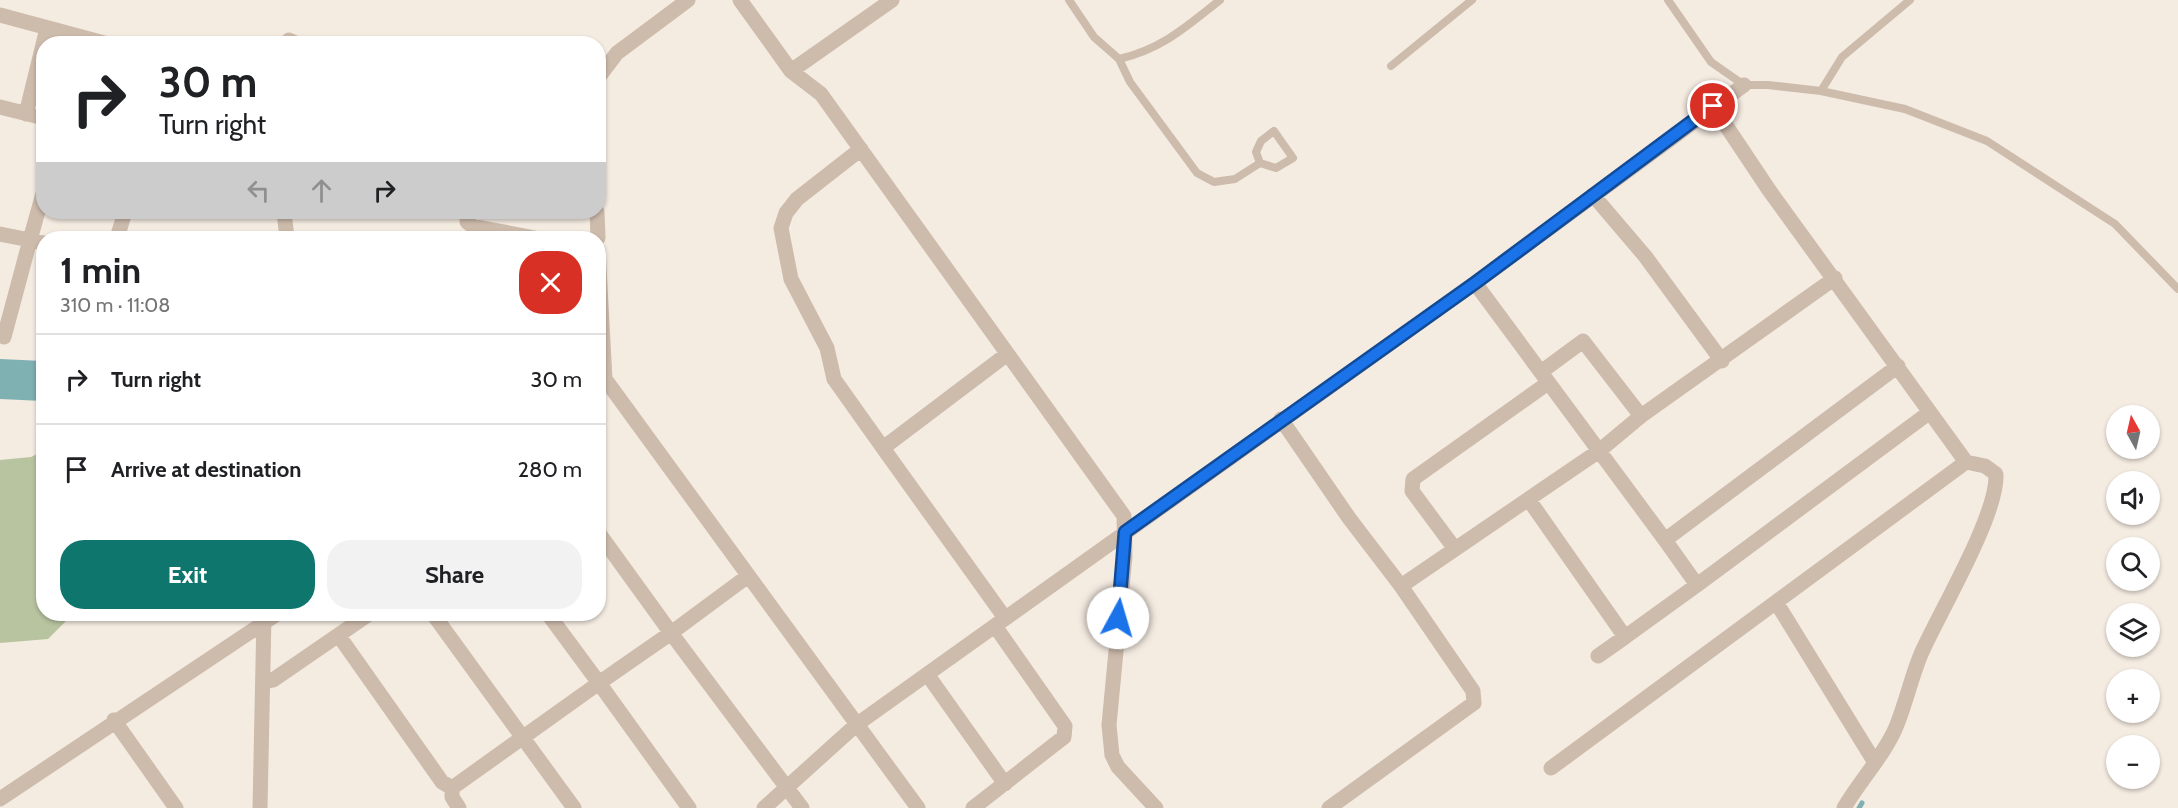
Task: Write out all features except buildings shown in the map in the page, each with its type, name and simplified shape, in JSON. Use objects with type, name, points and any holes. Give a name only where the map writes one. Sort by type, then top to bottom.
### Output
[{"type":"street","points":[[606,67],[617,53],[688,0]]},
{"type":"street","points":[[740,0],[791,71],[821,94],[1006,355],[1124,516],[1125,532],[1112,679],[1110,735],[1112,755],[1118,767],[1156,808]]},
{"type":"street","points":[[791,71],[892,0]]},
{"type":"street","points":[[0,15],[78,36]]},
{"type":"street","points":[[45,36],[47,28]]},
{"type":"street","points":[[26,114],[36,73]]},
{"type":"street","points":[[764,808],[856,725],[1281,419],[1475,283],[1744,85]]},
{"type":"street","points":[[0,106],[36,116]]},
{"type":"street","points":[[1713,106],[1769,190],[1835,278],[1966,462],[1985,466],[1996,474],[1997,486],[1985,522],[1936,618],[1913,673],[1896,729],[1844,808]]},
{"type":"street","points":[[861,149],[797,199],[786,213],[781,228],[791,279],[827,348],[834,379],[884,448],[1000,622],[1065,726],[1064,737],[973,808]]},
{"type":"street","points":[[1593,195],[1645,256],[1722,361]]},
{"type":"street","points":[[467,219],[472,226],[498,231]]},
{"type":"street","points":[[0,234],[36,242]]},
{"type":"street","points":[[4,337],[36,245]]},
{"type":"street","points":[[1401,586],[1599,451],[1641,416],[1722,361],[1835,278]]},
{"type":"street","points":[[1475,283],[1697,585]]},
{"type":"street","points":[[1455,549],[1412,491],[1413,479],[1545,377],[1583,341],[1641,416]]},
{"type":"street","points":[[884,448],[1006,355]]},
{"type":"street","points":[[1665,540],[1898,366]]},
{"type":"street","points":[[606,386],[918,808]]},
{"type":"street","points":[[1598,656],[1930,412]]},
{"type":"street","points":[[1281,419],[1473,691],[1474,703],[1329,808]]},
{"type":"street","points":[[1551,768],[1966,462]]},
{"type":"street","points":[[1529,500],[1625,637]]},
{"type":"street","points":[[606,543],[785,789],[802,808]]},
{"type":"street","points":[[452,788],[748,576]]},
{"type":"street","points":[[1776,602],[1874,761]]},
{"type":"street","points":[[0,799],[260,621]]},
{"type":"street","points":[[260,808],[264,621]]},
{"type":"street","points":[[264,682],[273,680],[359,621]]},
{"type":"street","points":[[438,621],[574,808]]},
{"type":"street","points":[[553,621],[689,808]]},
{"type":"street","points":[[339,636],[442,782],[452,788]]},
{"type":"street","points":[[927,674],[1005,784]]},
{"type":"street","points":[[114,720],[176,808]]},
{"type":"street","points":[[452,788],[452,797],[459,808]]},
{"type":"lane","points":[[1069,0],[1094,37],[1119,59],[1130,82],[1197,173],[1214,182],[1235,179],[1260,163],[1276,168],[1293,158],[1274,131],[1261,141],[1256,152],[1260,163]]},
{"type":"lane","points":[[1119,59],[1145,53],[1167,41],[1220,0]]},
{"type":"lane","points":[[1668,0],[1712,62],[1744,85],[1768,85],[1821,91],[1905,109],[1987,141],[2115,224],[2178,289]]},
{"type":"lane","points":[[1821,91],[1842,57],[1910,0]]},
{"type":"lane","points":[[1391,66],[1470,1]]},
{"type":"green space","points":[[36,454],[36,621],[66,621],[48,639],[0,643],[0,460]]},
{"type":"water","points":[[0,359],[36,361],[36,401],[0,399]]},
{"type":"waterway","points":[[1859,808],[1862,803]]},
{"type":"route","points":[[1118,618],[1125,556],[1125,532],[1475,283],[1713,106]]}]
